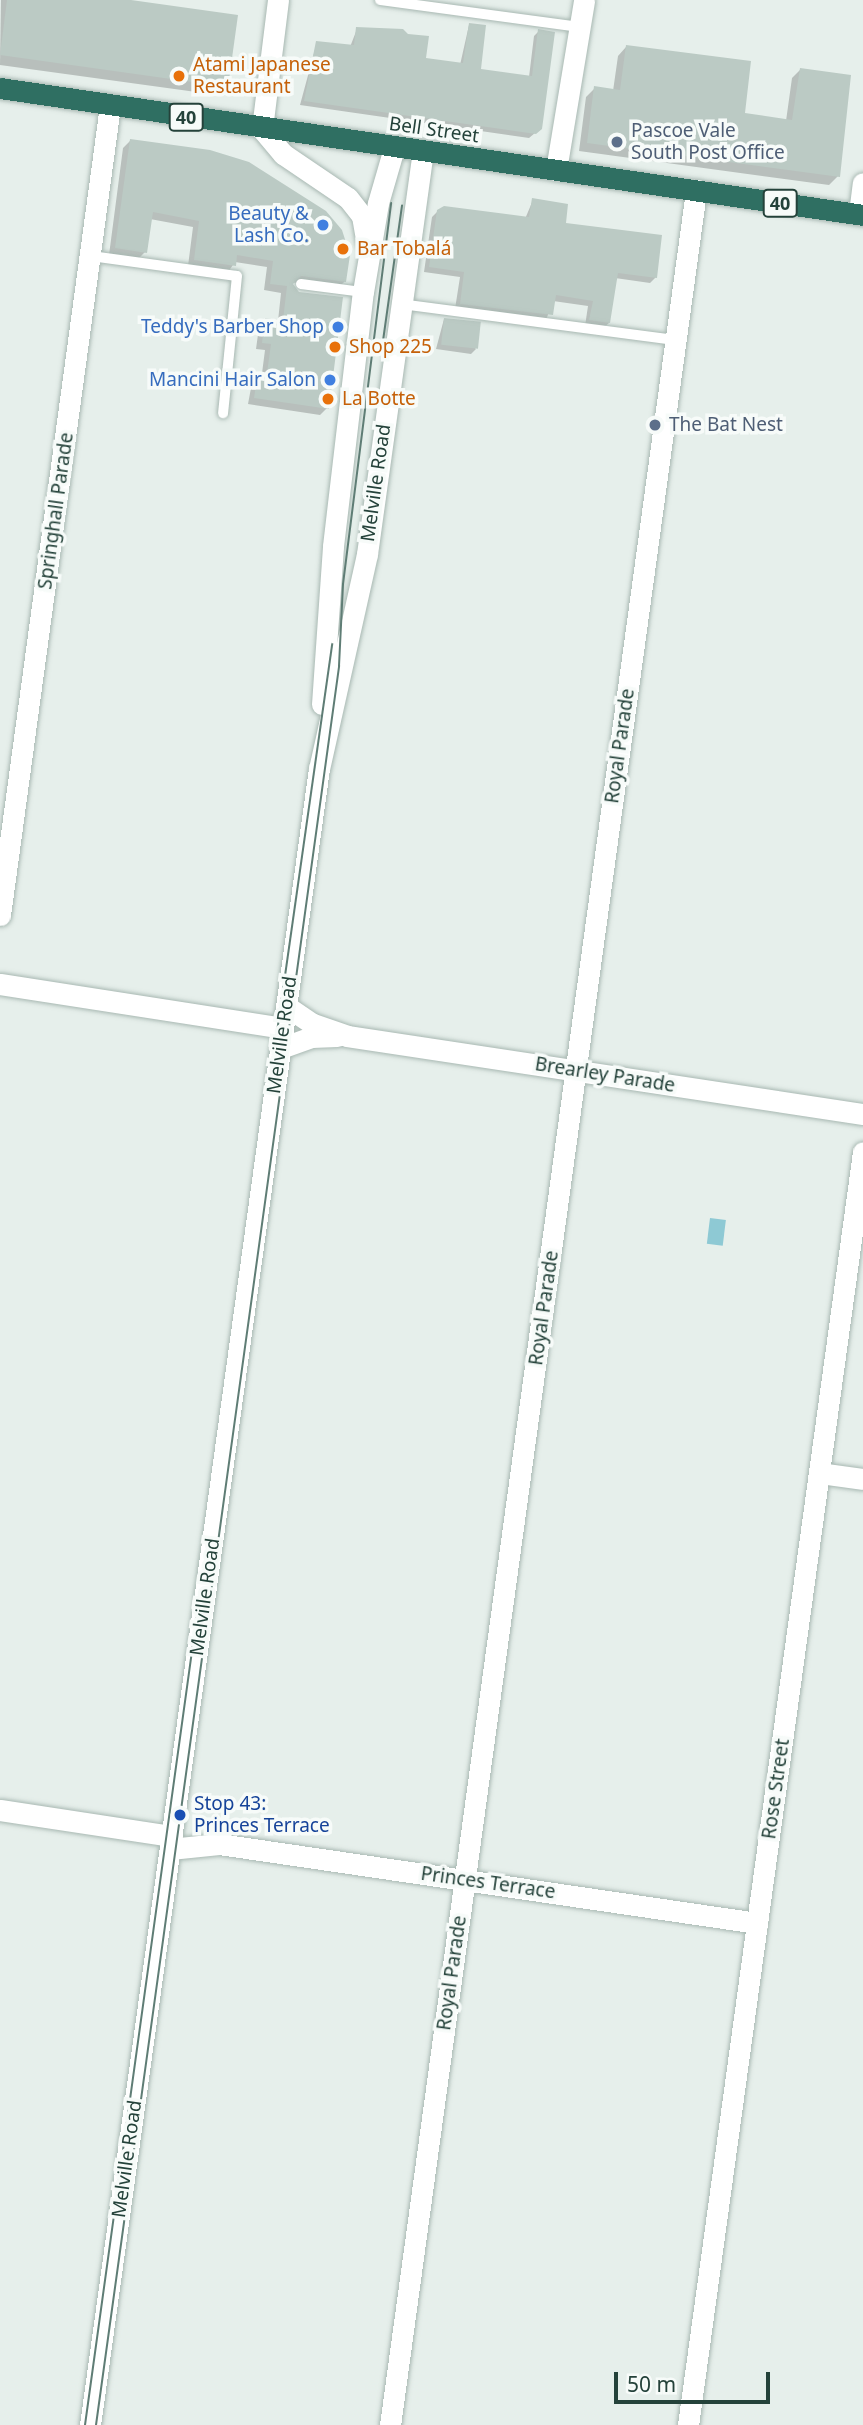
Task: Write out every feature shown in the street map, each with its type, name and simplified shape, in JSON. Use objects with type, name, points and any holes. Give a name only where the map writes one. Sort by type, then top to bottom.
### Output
[{"type":"highway","name":"Bell Street","points":[[0,88],[861,215]]},
{"type":"street","points":[[278,0],[261,128],[283,154],[348,198],[362,216],[369,254]]},
{"type":"street","points":[[556,170],[584,0]]},
{"type":"street","name":"Springhall Parade","points":[[0,915],[110,106]]},
{"type":"street","name":"Melville Road","points":[[90,2425],[319,769],[333,545],[363,292],[369,254],[394,148]]},
{"type":"street","name":"Melville Road","points":[[319,769],[358,605],[423,152]]},
{"type":"street","points":[[861,215],[863,183]]},
{"type":"street","name":"Royal Parade","points":[[390,2425],[696,190]]},
{"type":"street","name":"Brearley Parade","points":[[0,984],[283,1027],[312,1037],[346,1036],[863,1114]]},
{"type":"street","name":"Brearley Parade","points":[[283,1027],[313,1024],[346,1036]]},
{"type":"street","name":"Rose Street","points":[[688,2425],[863,1152]]},
{"type":"street","points":[[820,1473],[863,1479]]},
{"type":"street","name":"Princes Terrace","points":[[0,1810],[757,1923]]},
{"type":"lane","points":[[380,0],[580,27]]},
{"type":"lane","points":[[91,256],[237,276],[223,414]]},
{"type":"lane","points":[[301,284],[363,292]]},
{"type":"lane","points":[[400,304],[676,340]]},
{"type":"water","points":[[710,1218],[726,1220],[723,1246],[707,1244]]},
{"type":"building","points":[[7,0],[131,0],[238,15],[228,87],[0,55]]},
{"type":"building","points":[[469,23],[486,25],[481,69],[532,76],[538,29],[555,32],[542,129],[536,134],[304,101],[316,41],[354,45],[356,27],[403,29],[408,34],[429,36],[426,58],[463,63]]},
{"type":"building","points":[[626,45],[751,61],[745,113],[792,120],[800,68],[851,75],[840,177],[587,143],[594,86],[620,90]]},
{"type":"building","points":[[130,139],[210,150],[249,162],[326,211],[342,230],[350,255],[346,282],[301,276],[293,284],[299,292],[343,297],[329,409],[254,398],[257,379],[266,380],[271,344],[262,343],[265,318],[283,320],[287,286],[270,284],[273,261],[237,255],[236,266],[194,260],[199,221],[153,212],[147,253],[115,248]]},
{"type":"building","points":[[532,198],[568,204],[566,223],[662,235],[657,278],[618,273],[610,323],[589,320],[593,301],[556,295],[553,315],[460,304],[464,272],[429,267],[437,210],[444,206],[529,217]]},
{"type":"building","points":[[444,318],[481,322],[478,349],[441,345]]},
{"type":"tram line","points":[[96,2425],[339,666],[343,584],[391,203]]},
{"type":"tram line","points":[[382,348],[402,205]]},
{"type":"tram line","points":[[276,1039],[332,644]]},
{"type":"tram line","points":[[85,2425],[198,1608]]},
{"type":"place","name":"Atami Japanese Restaurant","points":[[179,76]]},
{"type":"place","name":"Pascoe Vale South Post Office","points":[[617,142]]},
{"type":"place","name":"Beauty & Lash Co.","points":[[323,225]]},
{"type":"place","name":"Bar Tobalá","points":[[343,249]]},
{"type":"place","name":"Teddy's Barber Shop","points":[[338,327]]},
{"type":"place","name":"Shop 225","points":[[335,347]]},
{"type":"place","name":"Mancini Hair Salon","points":[[330,380]]},
{"type":"place","name":"La Botte","points":[[328,399]]},
{"type":"place","name":"The Bat Nest","points":[[655,425]]},
{"type":"place","name":"Stop 43: Princes Terrace","points":[[180,1815]]}]
